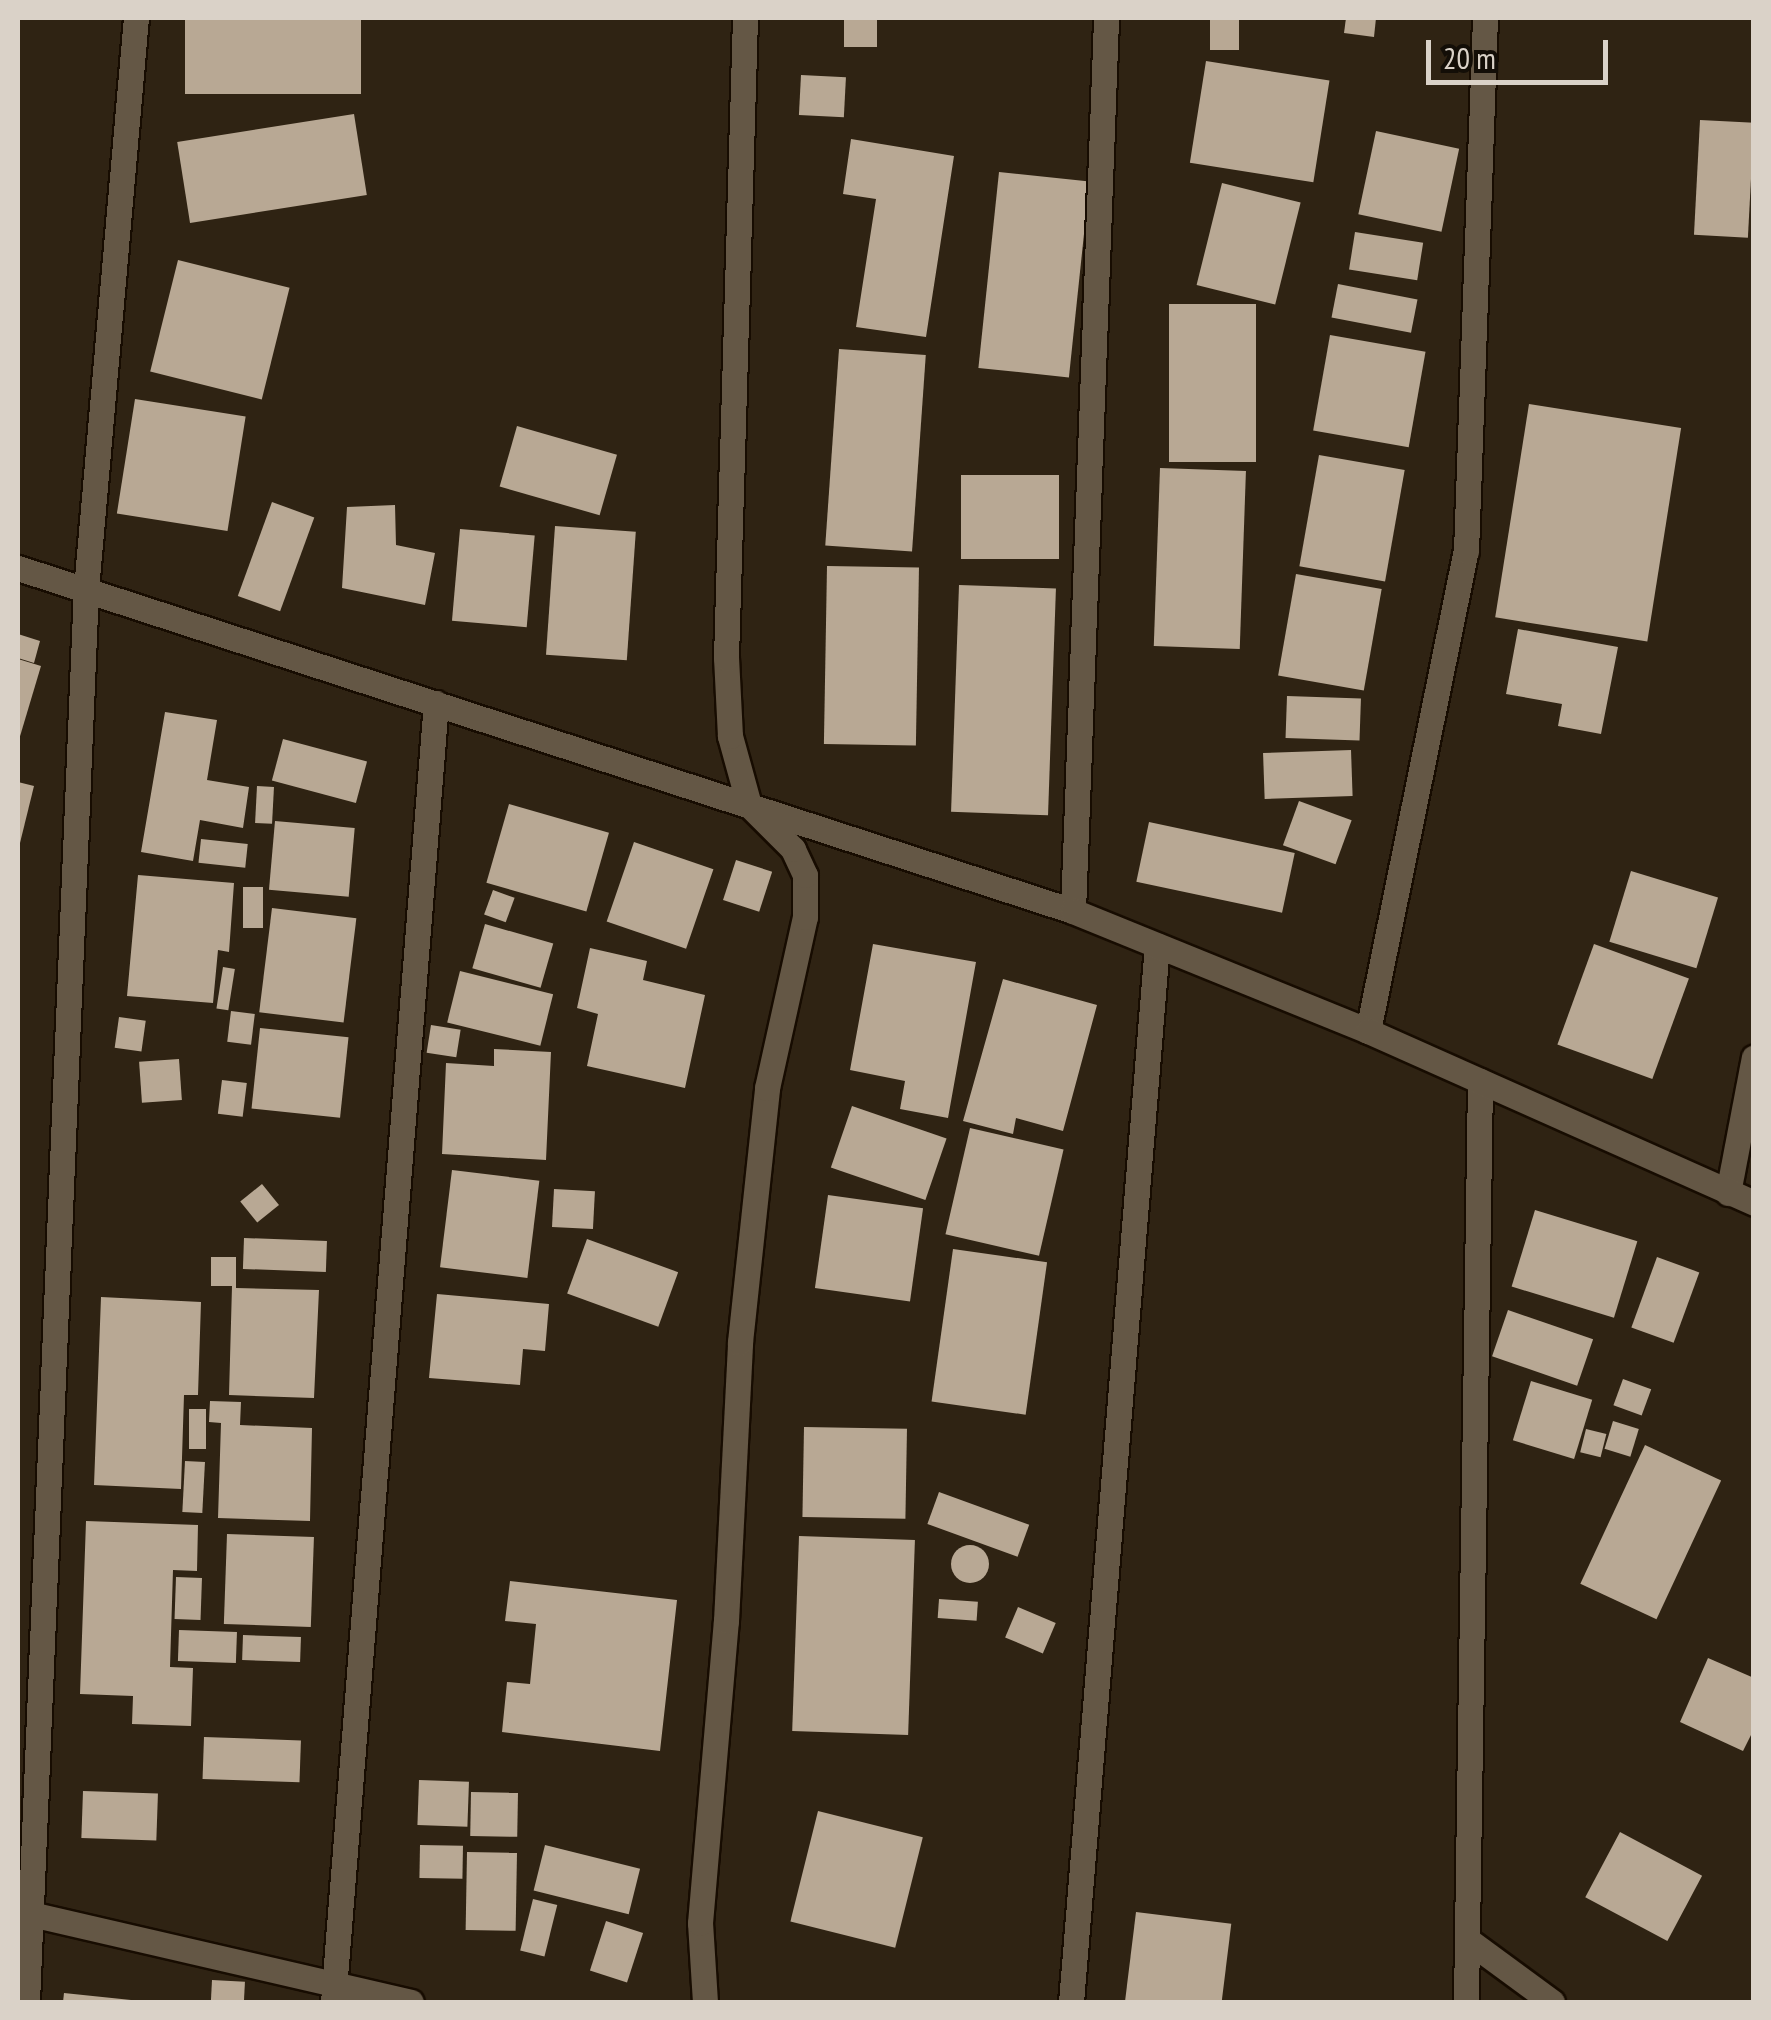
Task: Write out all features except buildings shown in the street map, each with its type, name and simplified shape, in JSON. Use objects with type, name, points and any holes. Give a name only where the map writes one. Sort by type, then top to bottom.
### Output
[{"type":"street","points":[[27,2002],[26,1912],[86,589],[136,18]]},
{"type":"street","points":[[704,2002],[700,1923],[726,1621],[740,1342],[767,1088],[805,917],[804,874],[794,849],[749,805],[730,736],[726,658],[745,18]]},
{"type":"street","points":[[1073,910],[1106,18]]},
{"type":"street","points":[[1368,1031],[1466,551],[1485,18]]},
{"type":"street","points":[[18,568],[1073,910],[1368,1031],[1754,1203]]},
{"type":"street","points":[[334,1995],[436,703]]},
{"type":"street","points":[[1071,2002],[1157,945]]},
{"type":"street","points":[[1728,1193],[1754,1057]]},
{"type":"street","points":[[1466,2002],[1480,1081]]},
{"type":"street","points":[[26,1912],[334,1995],[411,2002]]},
{"type":"street","points":[[1469,1942],[1552,2002]]}]
